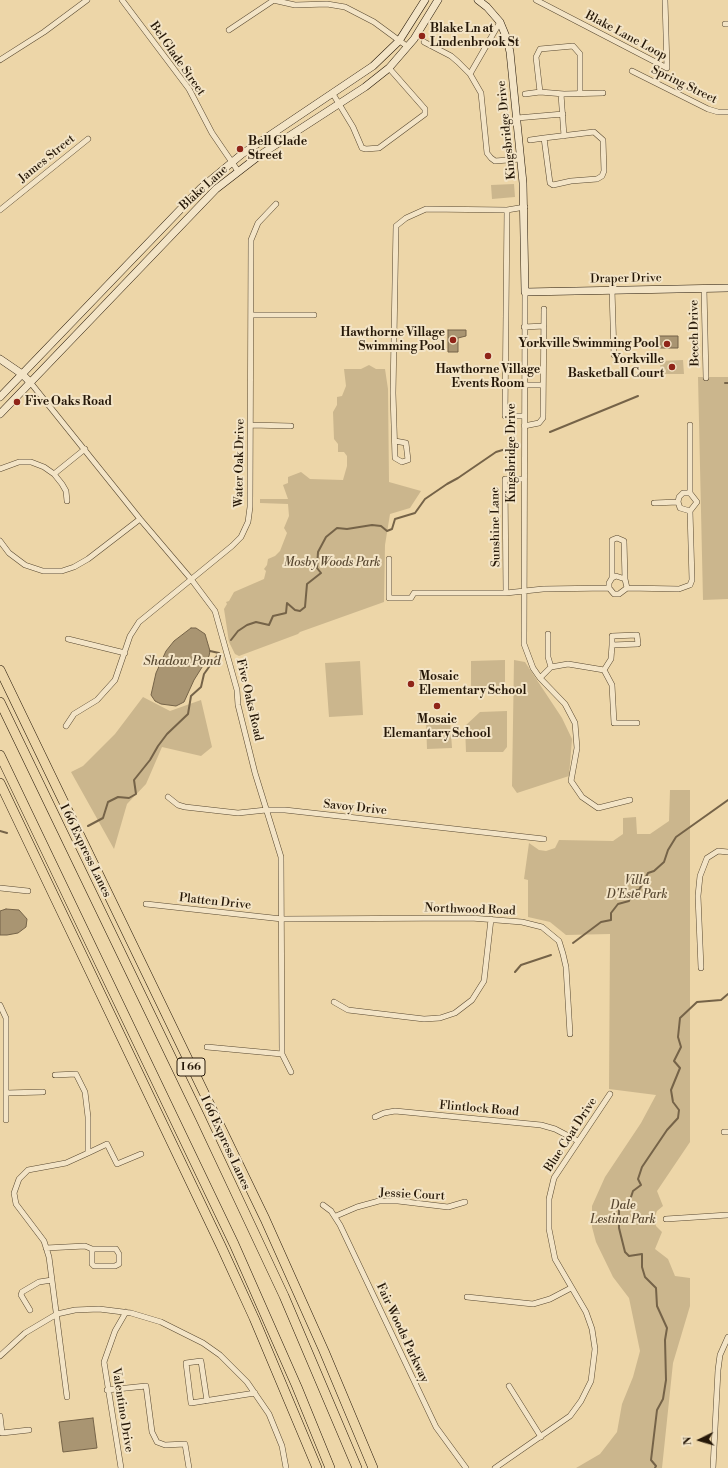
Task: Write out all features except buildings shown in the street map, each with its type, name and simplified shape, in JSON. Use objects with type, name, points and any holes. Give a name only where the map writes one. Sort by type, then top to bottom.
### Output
[{"type":"highway","name":"I 66","points":[[0,670],[265,1219],[324,1351],[373,1468]]},
{"type":"highway","name":"I 66 Express Lanes","points":[[0,702],[284,1296],[357,1468]]},
{"type":"highway","points":[[0,755],[234,1244],[297,1387],[330,1468]]},
{"type":"highway","points":[[0,783],[221,1246],[254,1318],[316,1468]]},
{"type":"main road","name":"Blake Lane","points":[[0,397],[188,201],[231,162],[373,66],[399,40],[426,0]]},
{"type":"main road","name":"Blake Lane","points":[[0,414],[192,212],[238,171],[339,104],[389,68],[408,47],[438,0]]},
{"type":"main road","name":"Kingsbridge Drive","points":[[478,0],[487,7],[500,22],[507,39],[510,52],[521,159],[524,207],[525,292]]},
{"type":"main road","name":"Draper Drive","points":[[525,292],[728,288]]},
{"type":"main road","name":"Five Oaks Road","points":[[0,359],[22,374],[30,382]]},
{"type":"street","points":[[0,60],[44,32],[87,0]]},
{"type":"street","name":"Bel Glade Street","points":[[122,0],[189,89],[212,133],[238,171]]},
{"type":"street","points":[[229,30],[274,0],[295,6],[328,4],[345,7],[370,19],[408,47]]},
{"type":"street","name":"Blake Lane Loop","points":[[536,0],[667,68],[665,0]]},
{"type":"street","points":[[470,74],[500,22]]},
{"type":"street","points":[[424,42],[451,56],[470,74],[481,92],[487,153],[495,161],[521,159]]},
{"type":"street","points":[[540,92],[536,57],[540,49],[573,46],[580,54],[580,94]]},
{"type":"street","points":[[332,94],[353,127],[362,148],[379,148],[424,117],[425,109],[389,68]]},
{"type":"street","name":"Spring Street","points":[[632,71],[708,109],[718,112],[728,112]]},
{"type":"street","points":[[525,94],[540,92],[561,94],[603,93]]},
{"type":"street","points":[[561,94],[564,136]]},
{"type":"street","points":[[516,118],[563,114]]},
{"type":"street","points":[[530,140],[544,138],[564,136],[594,132],[603,140],[604,171],[602,176],[597,179],[571,181],[553,185],[550,183],[544,138]]},
{"type":"street","name":"James Street","points":[[0,210],[88,139]]},
{"type":"street","name":"Water Oak Drive","points":[[66,726],[74,714],[97,700],[108,688],[118,672],[130,636],[139,622],[232,546],[241,537],[248,522],[250,507],[252,235],[260,219],[276,204]]},
{"type":"street","points":[[395,441],[393,393],[396,226],[406,218],[426,209],[507,210],[524,207]]},
{"type":"street","points":[[507,210],[505,416],[524,416]]},
{"type":"street","name":"Beech Drive","points":[[704,288],[706,378]]},
{"type":"street","points":[[612,290],[614,355]]},
{"type":"street","name":"Kingsbridge Drive","points":[[525,292],[523,479],[524,644],[529,660],[540,678],[565,704],[575,722],[578,748],[571,781],[582,797],[598,808],[630,800]]},
{"type":"street","points":[[524,426],[539,423],[542,420],[544,309]]},
{"type":"street","points":[[251,315],[314,315]]},
{"type":"street","points":[[524,327],[544,326]]},
{"type":"street","name":"Five Oaks Road","points":[[30,382],[140,519],[191,579],[215,611],[220,624],[237,690],[238,705],[243,728],[281,857],[282,1054],[291,1072]]},
{"type":"street","points":[[524,385],[543,385]]},
{"type":"street","points":[[251,425],[291,426]]},
{"type":"street","points":[[627,588],[625,579],[624,541],[617,538],[612,540],[612,578],[609,583],[609,588],[614,594],[619,594],[627,588],[679,589],[690,584],[692,580],[693,567],[690,511],[696,502],[690,493],[690,425]]},
{"type":"street","points":[[54,474],[85,449]]},
{"type":"street","points":[[0,469],[14,463],[31,462],[44,467],[54,474],[66,491],[67,501]]},
{"type":"street","name":"Sunshine Lane","points":[[506,593],[505,479],[523,479]]},
{"type":"street","points":[[690,493],[683,494],[679,497],[678,502],[680,508],[690,511]]},
{"type":"street","points":[[654,503],[678,502]]},
{"type":"street","points":[[0,541],[10,553],[25,564],[43,571],[62,571],[88,560],[140,519]]},
{"type":"street","points":[[388,559],[389,598],[411,598],[414,593],[506,593],[523,590],[609,588]]},
{"type":"street","points":[[612,578],[616,576],[625,579]]},
{"type":"street","points":[[548,634],[548,657],[552,667]]},
{"type":"street","points":[[604,670],[611,659],[612,636],[637,635],[638,644],[612,645]]},
{"type":"street","points":[[68,639],[125,653]]},
{"type":"street","points":[[540,678],[552,667],[568,664],[604,670]]},
{"type":"street","points":[[604,670],[612,685],[614,722],[637,723]]},
{"type":"street","name":"Savoy Drive","points":[[168,797],[178,805],[185,807],[238,813],[266,810],[544,839]]},
{"type":"street","points":[[701,968],[698,896],[700,876],[707,858],[718,851],[728,852]]},
{"type":"street","points":[[0,888],[28,891]]},
{"type":"street","name":"Platten Drive","points":[[146,904],[282,919]]},
{"type":"street","name":"Northwood Road","points":[[282,919],[471,918],[522,922],[542,927],[559,941],[566,967],[570,1034]]},
{"type":"street","points":[[334,1002],[348,1010],[424,1019],[440,1018],[455,1013],[472,1000],[484,981],[491,919]]},
{"type":"street","points":[[0,1005],[6,1018],[6,1120]]},
{"type":"street","points":[[207,1047],[282,1054]]},
{"type":"street","points":[[55,1075],[76,1074],[85,1092],[88,1117],[88,1153]]},
{"type":"street","points":[[6,1092],[43,1092]]},
{"type":"street","name":"Blue Coat Drive","points":[[495,1468],[560,1424],[575,1410],[586,1392],[593,1371],[595,1349],[592,1329],[586,1312],[558,1266],[552,1250],[549,1229],[549,1199],[554,1178],[610,1094]]},
{"type":"street","name":"Flintlock Road","points":[[375,1117],[384,1113],[396,1111],[541,1125],[555,1129],[578,1142]]},
{"type":"street","points":[[67,1397],[57,1314],[46,1248],[44,1241],[16,1204],[14,1193],[19,1179],[28,1170],[66,1163],[107,1144],[117,1164],[141,1154]]},
{"type":"street","name":"Jessie Court","points":[[336,1216],[357,1207],[379,1201],[398,1201],[448,1207],[465,1202]]},
{"type":"street","name":"Fair Woods Parkway","points":[[323,1205],[336,1216],[428,1412],[445,1442],[466,1468]]},
{"type":"street","points":[[666,1219],[728,1216]]},
{"type":"street","points":[[46,1248],[85,1246],[92,1249],[116,1249],[119,1254],[119,1264],[115,1266],[94,1266],[92,1264],[92,1249]]},
{"type":"street","points":[[30,1310],[21,1295],[22,1292],[39,1282],[52,1280]]},
{"type":"street","points":[[467,1297],[533,1304],[550,1300],[571,1288]]},
{"type":"street","points":[[0,1356],[25,1332],[57,1314],[86,1309],[126,1312],[161,1322],[203,1343],[235,1369],[255,1393],[269,1414],[276,1431],[286,1468]]},
{"type":"street","name":"Valentino Drive","points":[[121,1468],[107,1390],[104,1362],[115,1331],[126,1312]]},
{"type":"street","points":[[713,1468],[718,1370],[720,1355],[728,1337]]},
{"type":"street","points":[[207,1401],[201,1361],[186,1363],[191,1403],[207,1401],[255,1393]]},
{"type":"street","points":[[107,1390],[146,1386],[152,1432],[157,1442],[165,1445],[185,1444],[188,1468]]},
{"type":"street","points":[[509,1386],[541,1437]]},
{"type":"street","points":[[0,1416],[2,1433],[29,1430]]},
{"type":"green space","points":[[514,184],[515,197],[492,199],[491,185]]},
{"type":"green space","name":"Yorkville Basketball Court","points":[[683,360],[684,374],[661,374],[660,361]]},
{"type":"green space","name":"Mosby Woods Park","points":[[369,365],[376,369],[385,369],[388,389],[389,482],[421,491],[410,508],[390,514],[385,545],[384,602],[300,632],[239,656],[235,654],[229,642],[224,609],[227,604],[226,602],[229,601],[234,592],[264,579],[266,571],[264,569],[267,565],[268,559],[275,556],[280,551],[287,533],[284,528],[289,516],[288,504],[260,503],[260,499],[288,499],[283,485],[288,483],[288,477],[301,472],[310,479],[343,480],[347,466],[347,456],[344,452],[338,452],[338,444],[334,439],[333,412],[337,405],[337,397],[342,396],[346,386],[344,369],[361,369]]},
{"type":"green space","points":[[698,377],[728,377],[728,599],[703,600]]},
{"type":"green space","points":[[505,660],[505,686],[471,686],[471,661]]},
{"type":"green space","points":[[514,660],[525,662],[562,718],[572,739],[569,776],[517,793],[512,786]]},
{"type":"green space","points":[[360,661],[363,715],[329,717],[325,663]]},
{"type":"green space","points":[[143,697],[170,711],[201,700],[212,747],[201,756],[162,747],[146,784],[127,804],[114,849],[71,772],[83,766],[115,734]]},
{"type":"green space","points":[[507,711],[507,747],[503,752],[466,752],[465,726],[480,712]]},
{"type":"green space","points":[[450,719],[452,748],[427,749],[426,720]]},
{"type":"green space","points":[[670,790],[690,790],[690,1142],[657,1191],[663,1206],[657,1211],[654,1219],[656,1226],[662,1232],[655,1249],[668,1259],[675,1276],[690,1278],[690,1306],[673,1363],[662,1468],[576,1468],[600,1454],[617,1432],[622,1404],[633,1377],[640,1351],[629,1298],[613,1277],[596,1242],[592,1227],[592,1206],[605,1177],[641,1123],[656,1095],[609,1089],[610,934],[566,935],[550,922],[528,917],[528,880],[524,879],[529,843],[539,850],[546,851],[555,848],[559,840],[613,841],[623,834],[623,818],[636,817],[637,834],[650,834],[669,821]]},
{"type":"water","name":"Hawthorne Village Swimming Pool","points":[[448,330],[466,330],[466,336],[458,338],[458,352],[448,352]]},
{"type":"water","name":"Yorkville Swimming Pool","points":[[657,336],[678,336],[678,348],[657,348]]},
{"type":"water","name":"Shadow Pond","points":[[191,628],[196,628],[205,634],[210,651],[209,656],[194,680],[184,702],[176,706],[161,704],[155,701],[151,695],[156,673],[166,651],[174,641]]},
{"type":"water","points":[[6,909],[19,910],[27,919],[26,927],[18,933],[0,935],[0,911]]},
{"type":"water","points":[[93,1418],[97,1448],[63,1452],[59,1422]]},
{"type":"waterway","points":[[550,432],[638,396]]},
{"type":"waterway","points":[[231,640],[238,631],[247,625],[256,622],[269,625],[273,616],[286,613],[287,603],[295,610],[300,611],[305,607],[307,584],[321,573],[317,568],[318,552],[326,537],[337,528],[347,529],[372,525],[381,526],[387,531],[392,529],[395,519],[415,513],[425,499],[496,452],[509,448]]},
{"type":"waterway","points":[[88,826],[103,818],[108,802],[118,797],[129,798],[136,794],[134,780],[150,760],[167,734],[188,714],[191,696],[201,687],[204,674],[219,653],[210,651]]},
{"type":"waterway","points":[[573,943],[601,922],[611,920],[611,913],[618,904],[629,901],[633,890],[639,890],[648,873],[654,871],[664,862],[668,850],[676,837],[728,800]]},
{"type":"waterway","points":[[0,831],[7,833]]},
{"type":"waterway","points":[[515,972],[521,965],[551,955]]},
{"type":"waterway","points":[[655,1468],[656,1466],[651,1460],[657,1410],[663,1399],[666,1380],[665,1340],[667,1328],[657,1306],[656,1288],[645,1277],[642,1267],[642,1254],[629,1256],[625,1252],[619,1228],[619,1208],[630,1200],[633,1191],[641,1185],[638,1179],[642,1167],[667,1130],[678,1118],[679,1110],[673,1102],[671,1090],[680,1068],[674,1061],[681,1047],[678,1037],[680,1018],[697,1002],[721,1000],[728,994]]},
{"type":"place","name":"Blake Ln at Lindenbrook St","points":[[422,36]]},
{"type":"place","name":"Bell Glade Street","points":[[240,149]]},
{"type":"place","name":"Hawthorne Village Swimming Pool","points":[[453,340]]},
{"type":"place","name":"Yorkville Swimming Pool","points":[[667,344]]},
{"type":"place","name":"Hawthorne Village Events Room","points":[[488,356]]},
{"type":"place","name":"Yorkville Basketball Court","points":[[672,367]]},
{"type":"place","name":"Five Oaks Road","points":[[17,402]]},
{"type":"place","name":"Mosaic Elementary School","points":[[411,684]]},
{"type":"place","name":"Mosaic Elemantary School","points":[[437,706]]},
{"type":"park label","name":"Villa D'Este Park","points":[[637,888]]},
{"type":"park label","name":"Dale Lestina Park","points":[[623,1213]]}]
